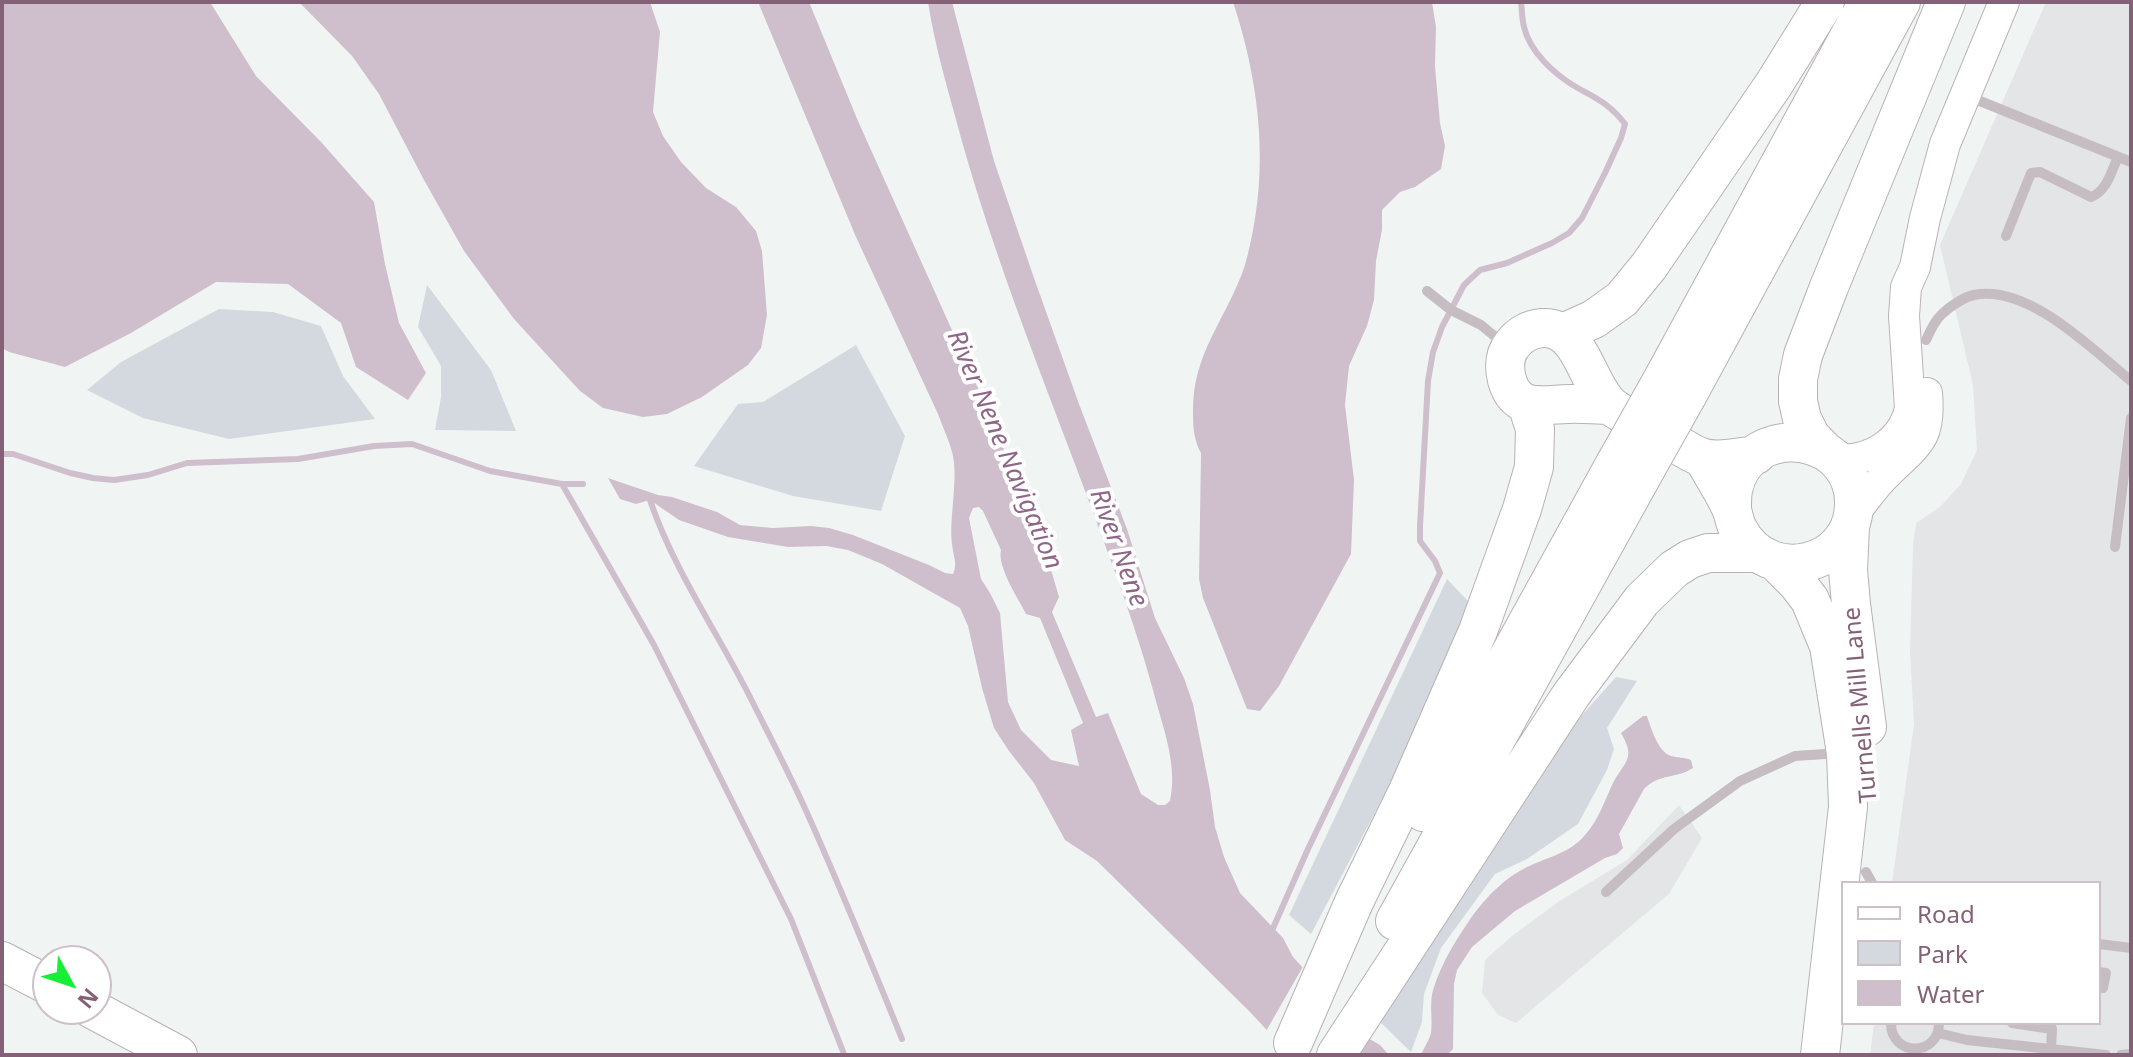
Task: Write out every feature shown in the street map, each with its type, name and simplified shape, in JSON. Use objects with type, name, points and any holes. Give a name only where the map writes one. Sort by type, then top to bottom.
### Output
[{"type":"highway","points":[[1563,333],[1594,319],[1622,299],[1649,266],[1774,84],[1825,2]]},
{"type":"highway","points":[[1674,389],[1868,2]]},
{"type":"highway","points":[[1345,985],[1674,389],[1901,2]]},
{"type":"highway","points":[[1300,1051],[1345,985],[1642,600],[1674,569],[1708,553],[1767,558],[1794,565],[1812,562],[1828,554],[1841,542],[1852,521],[1854,495],[1848,475],[1811,437],[1802,419],[1798,379],[1803,355],[1835,272],[1946,2]]},
{"type":"highway","points":[[1609,405],[1576,347],[1563,333],[1550,327],[1535,328],[1520,336],[1509,348],[1504,368],[1508,385],[1515,396],[1527,404],[1543,407],[1609,405],[1703,458],[1756,455]]},
{"type":"highway","points":[[1336,1055],[1354,902],[1408,791],[1478,631],[1522,509],[1534,467],[1535,429],[1527,404]]},
{"type":"highway","points":[[1732,509],[1734,488],[1742,469],[1772,445],[1791,442],[1829,453]]},
{"type":"highway","points":[[1703,458],[1732,509],[1744,541],[1767,558]]},
{"type":"highway","name":"Turnells Mill Lane","points":[[1852,521],[1848,570],[1871,773],[1868,879]]},
{"type":"highway","name":"Turnells Mill Lane","points":[[1767,558],[1797,583],[1810,600],[1829,646],[1846,753],[1848,807],[1820,1055]]},
{"type":"highway","points":[[2,961],[32,977]]},
{"type":"highway","points":[[112,1020],[178,1055]]},
{"type":"highway","points":[[1846,1055],[1849,1025]]},
{"type":"main road","points":[[1829,453],[1848,460],[1864,458],[1892,441],[1908,419],[1910,396],[1904,316],[1906,287],[1915,267],[1945,144],[2004,2]]},
{"type":"main road","points":[[1852,521],[1889,471],[1915,448],[1924,434],[1928,401],[1924,292],[1915,267]]},
{"type":"lane","points":[[1965,95],[2131,162]]},
{"type":"lane","points":[[2006,236],[2031,173],[2040,172],[2091,197],[2099,194],[2106,184],[2118,157]]},
{"type":"lane","points":[[1427,291],[1451,310],[1481,325],[1509,348]]},
{"type":"lane","points":[[1926,340],[1940,315],[1971,296],[1994,294],[2041,310],[2131,381]]},
{"type":"lane","points":[[2115,547],[2131,418]]},
{"type":"lane","points":[[1606,892],[1674,829],[1740,781],[1795,756],[1846,753]]},
{"type":"lane","points":[[2101,944],[2131,948]]},
{"type":"lane","points":[[2101,972],[2106,973],[2103,988]]},
{"type":"lane","points":[[1891,1025],[1895,1040],[1911,1051],[1924,1049],[1935,1041],[1939,1028],[1967,1040],[2100,1054],[2097,1041]]},
{"type":"lane","points":[[2042,1025],[2052,1029],[2051,1049]]},
{"type":"lane","points":[[2121,1055],[2131,1054]]},
{"type":"shaded area","points":[[2046,2],[2131,2],[2131,1055],[1870,1055],[1874,1025],[2101,1025],[2101,881],[1892,881],[1914,724],[1910,652],[1916,523],[1940,507],[1961,484],[1977,450],[1973,385],[1940,245]]},
{"type":"shaded area","points":[[1679,805],[1702,838],[1669,894],[1516,1023],[1498,1015],[1482,993],[1485,960],[1558,902],[1627,860]]},
{"type":"green space","points":[[427,285],[491,370],[516,431],[435,430],[441,397],[441,366],[418,327]]},
{"type":"green space","points":[[219,309],[273,312],[321,326],[343,376],[375,419],[229,439],[143,418],[87,390],[121,362]]},
{"type":"green space","points":[[856,345],[905,436],[881,511],[793,496],[694,466],[738,404],[763,402]]},
{"type":"green space","points":[[1447,579],[1470,603],[1388,788],[1311,934],[1289,915]]},
{"type":"green space","points":[[1616,677],[1637,681],[1607,728],[1614,749],[1607,770],[1578,824],[1527,859],[1495,874],[1441,948],[1424,994],[1422,1022],[1411,1052],[1379,1021],[1574,724]]},
{"type":"water","points":[[2,2],[210,2],[256,76],[374,202],[399,323],[426,373],[408,400],[356,367],[341,323],[288,284],[216,282],[131,333],[65,367],[2,348]]},
{"type":"water","points":[[299,2],[650,2],[660,32],[653,112],[663,136],[681,162],[706,188],[736,207],[756,231],[762,251],[767,315],[761,348],[748,365],[702,397],[667,414],[643,417],[603,408],[580,391],[514,319],[464,251],[379,94],[352,56]]},
{"type":"water","points":[[758,2],[809,2],[858,121],[1042,539],[1059,597],[1052,612],[1096,717],[1108,713],[1141,794],[1158,805],[1165,805],[1170,801],[1172,789],[1171,765],[1143,657],[1123,594],[996,249],[961,138],[928,2],[952,2],[994,161],[1034,278],[1127,529],[1155,618],[1193,704],[1215,827],[1224,857],[1240,893],[1283,938],[1293,957],[1368,1038],[1389,1055],[1290,1055],[1097,861],[1065,840],[1034,783],[994,728],[968,626],[960,608],[882,564],[848,550],[826,546],[788,547],[728,537],[679,520],[650,500],[636,504],[620,499],[608,478],[717,512],[740,525],[829,528],[953,574],[955,563],[951,534],[955,477],[952,451],[856,237]],"holes":[[[979,507],[1001,550],[1002,565],[1009,582],[1026,614],[1040,618],[1083,723],[1071,730],[1079,766],[1051,760],[1021,730],[1008,702],[1000,613],[981,579],[969,518],[973,508]]]},
{"type":"water","points":[[1233,2],[1432,2],[1440,123],[1445,146],[1441,169],[1415,187],[1400,192],[1382,210],[1374,300],[1367,326],[1349,366],[1345,405],[1354,480],[1351,554],[1279,686],[1260,711],[1247,709],[1203,598],[1199,579],[1201,453],[1194,429],[1194,391],[1204,354],[1245,265],[1260,172],[1254,86]]},
{"type":"water","points":[[1647,716],[1662,750],[1671,756],[1691,760],[1693,768],[1656,781],[1644,789],[1619,834],[1623,848],[1617,854],[1515,911],[1472,947],[1457,970],[1454,984],[1453,1049],[1447,1055],[1421,1055],[1431,1033],[1431,1001],[1436,980],[1461,933],[1484,901],[1504,882],[1519,871],[1566,850],[1585,835],[1628,758],[1628,748],[1621,733]]},
{"type":"pier","points":[[1305,963],[1370,1035],[1359,1055],[1285,1055],[1265,1033]]},
{"type":"waterway","points":[[1270,935],[1440,573],[1420,541],[1420,526],[1428,381],[1433,352],[1442,327],[1464,285],[1480,270],[1507,263],[1569,233],[1582,218],[1625,124],[1608,107],[1568,82],[1544,62],[1527,36],[1521,2]]},
{"type":"waterway","points":[[2,454],[13,454],[70,473],[114,480],[148,475],[187,463],[298,459],[374,446],[412,444],[490,471],[562,484],[583,484]]},
{"type":"waterway","points":[[562,484],[654,645],[791,919],[844,1054]]},
{"type":"waterway","points":[[650,500],[670,549],[797,790],[902,1039]]},
{"type":"water label","name":"River Nene Navigation","points":[[1004,450]]},
{"type":"water label","name":"River Nene","points":[[1118,548]]}]
